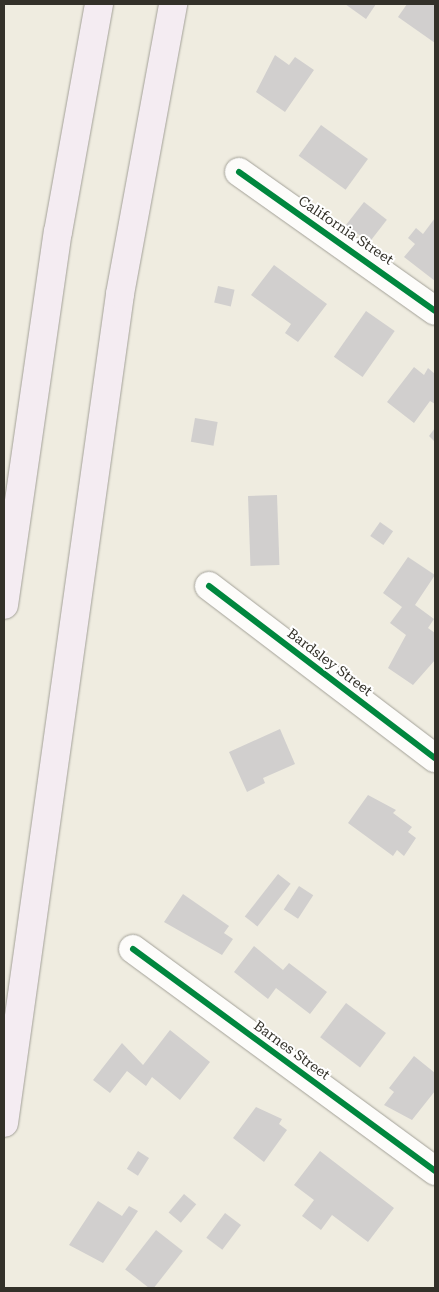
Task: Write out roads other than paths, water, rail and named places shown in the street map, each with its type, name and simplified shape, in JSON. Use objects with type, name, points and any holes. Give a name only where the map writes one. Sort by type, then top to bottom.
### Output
[{"type":"highway","points":[[4,606],[58,232],[99,4]]},
{"type":"highway","points":[[4,1123],[123,278],[173,4]]},
{"type":"street","name":"California Street","points":[[239,172],[435,311]]},
{"type":"street","name":"Bardsley Street","points":[[209,586],[435,758]]},
{"type":"street","name":"Barnes Street","points":[[133,949],[435,1171]]}]
